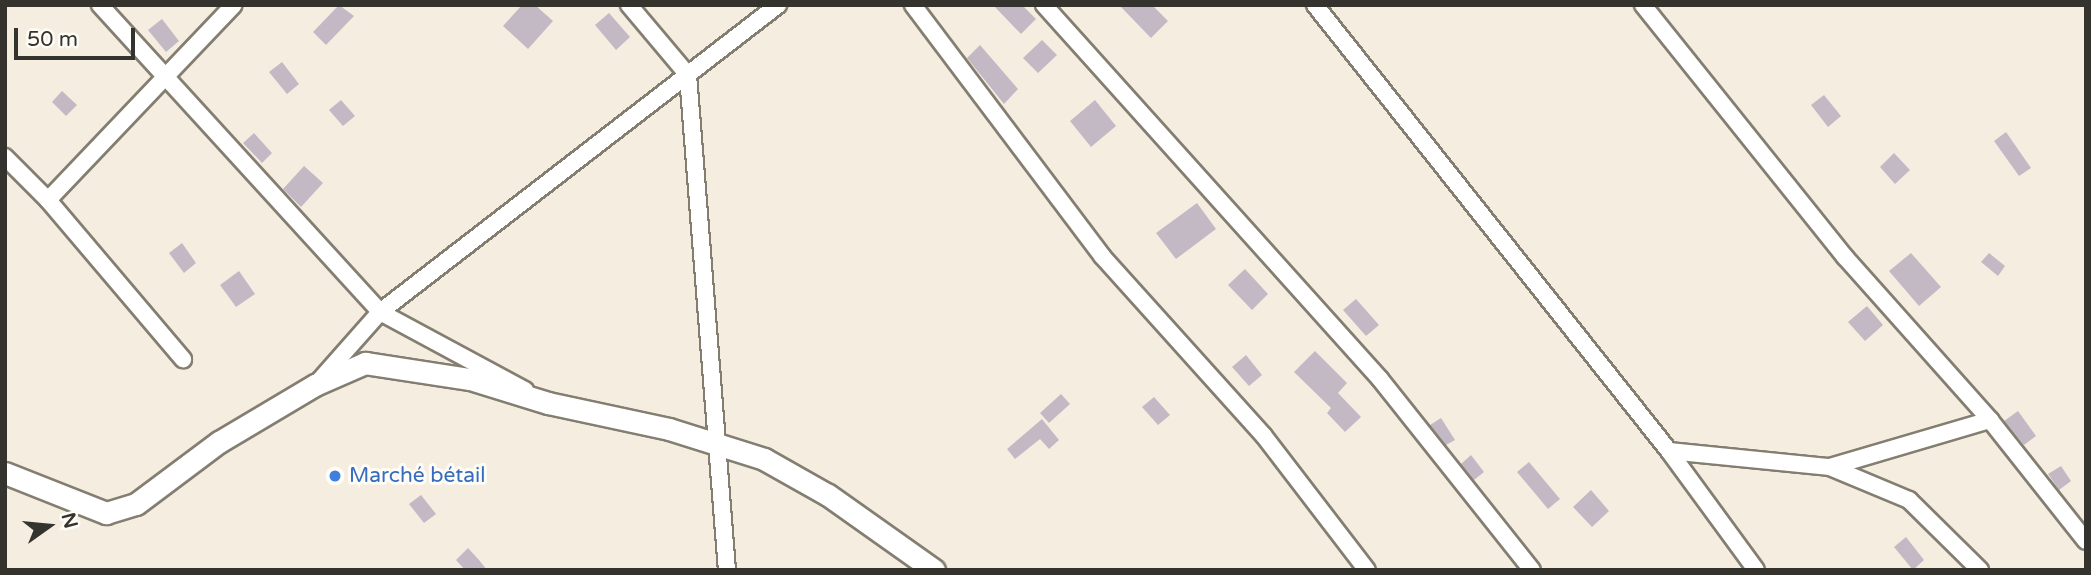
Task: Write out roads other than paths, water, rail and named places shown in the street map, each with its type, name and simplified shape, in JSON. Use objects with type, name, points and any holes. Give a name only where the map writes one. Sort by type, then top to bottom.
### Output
[{"type":"street","points":[[100,5],[380,312],[548,403]]},
{"type":"street","points":[[48,201],[234,5]]},
{"type":"street","points":[[629,5],[688,75],[727,570]]},
{"type":"street","points":[[315,386],[380,312],[778,5]]},
{"type":"street","points":[[913,5],[1102,256],[1264,436],[1367,570]]},
{"type":"street","points":[[1044,5],[1380,379],[1532,570]]},
{"type":"street","points":[[1315,5],[1669,451],[1756,570]]},
{"type":"street","points":[[1643,5],[1846,257],[1990,420],[2086,541]]},
{"type":"street","points":[[5,157],[48,201],[183,359]]},
{"type":"street","points":[[5,473],[106,513],[135,504],[219,442],[315,386],[365,363],[470,379],[548,403],[718,444],[764,459],[828,495],[934,570]]},
{"type":"street","points":[[1830,467],[1990,420]]},
{"type":"street","points":[[1669,451],[1830,467],[1909,500],[1980,570]]},
{"type":"place","name":"Marché bétail","points":[[335,476]]}]
